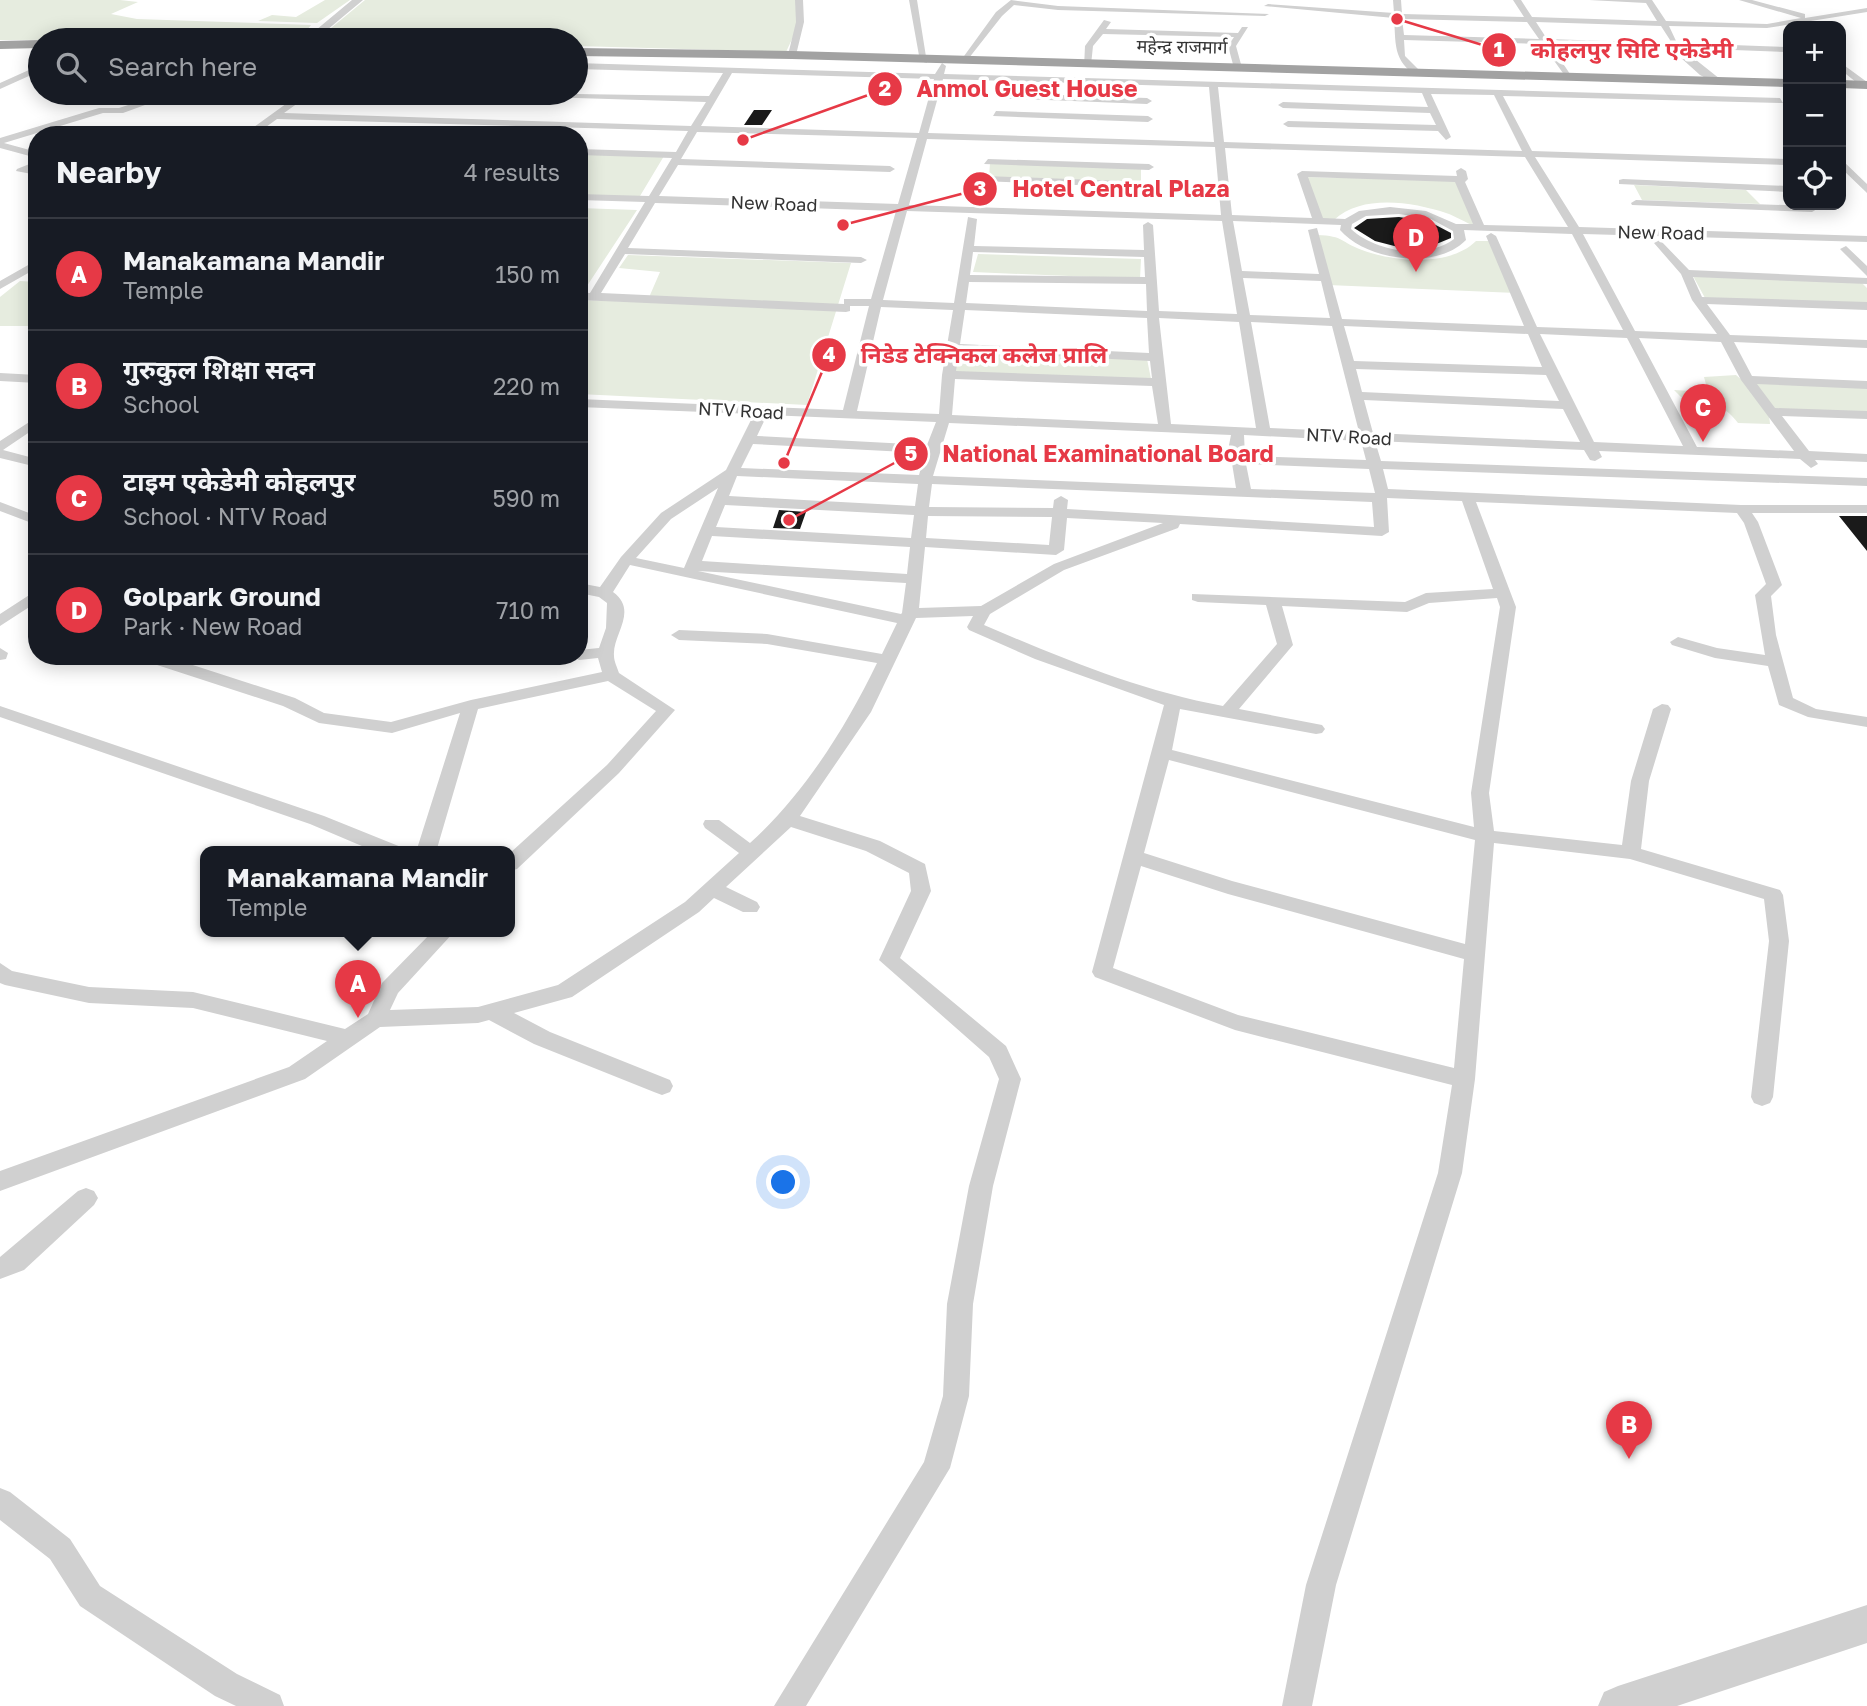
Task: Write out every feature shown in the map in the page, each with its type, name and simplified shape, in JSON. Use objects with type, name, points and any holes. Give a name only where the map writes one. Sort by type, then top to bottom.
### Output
[{"type":"highway","points":[[0,45],[28,44]]},
{"type":"highway","name":"महेन्द्र राजमार्ग","points":[[588,58],[792,55],[924,61],[1783,83]]},
{"type":"highway","points":[[1846,84],[1866,85]]},
{"type":"street","points":[[324,28],[359,0]]},
{"type":"street","points":[[792,55],[800,22],[799,0]]},
{"type":"street","points":[[914,0],[924,61]]},
{"type":"street","points":[[1397,0],[1401,57],[1418,73]]},
{"type":"street","points":[[1517,0],[1568,77]]},
{"type":"street","points":[[1593,0],[1648,1],[1674,40],[1672,45]]},
{"type":"street","points":[[1743,0],[1814,19]]},
{"type":"street","points":[[962,61],[999,14],[1015,1],[1115,9],[1267,7],[1398,16],[1767,26],[1867,10]]},
{"type":"street","points":[[1238,68],[1232,46],[1237,35],[1267,7]]},
{"type":"street","points":[[1087,65],[1089,46],[1115,9]]},
{"type":"street","points":[[1767,26],[1783,34]]},
{"type":"street","points":[[1101,31],[1237,35]]},
{"type":"street","points":[[1398,37],[1783,49]]},
{"type":"street","points":[[1672,45],[1703,73],[1717,81]]},
{"type":"street","points":[[588,59],[729,71],[1780,101]]},
{"type":"street","points":[[849,415],[876,303],[944,61]]},
{"type":"street","points":[[1146,66],[1151,142],[1150,254],[1155,317],[1154,357],[1165,428]]},
{"type":"street","points":[[1846,70],[1866,85]]},
{"type":"street","points":[[594,296],[729,71]]},
{"type":"street","points":[[0,86],[28,73]]},
{"type":"street","points":[[376,1019],[478,1015],[565,991],[692,907],[788,820],[862,712],[908,616],[925,481],[932,449],[945,419],[957,307],[981,200],[1002,78]]},
{"type":"street","points":[[1767,82],[1783,104]]},
{"type":"street","points":[[1213,83],[1236,274],[1264,433]]},
{"type":"street","points":[[1280,85],[1293,146]]},
{"type":"street","points":[[1425,90],[1464,179]]},
{"type":"street","points":[[1497,92],[1543,182],[1578,235],[1692,450]]},
{"type":"street","points":[[588,94],[712,99]]},
{"type":"street","points":[[998,96],[1147,102]]},
{"type":"street","points":[[53,126],[102,110],[120,110],[136,105]]},
{"type":"street","points":[[262,126],[291,105]]},
{"type":"street","points":[[1283,105],[1434,110]]},
{"type":"street","points":[[524,126],[533,113]]},
{"type":"street","points":[[996,114],[1148,119]]},
{"type":"street","points":[[277,116],[1453,151],[1529,155],[1613,169],[1783,188]]},
{"type":"street","points":[[1288,124],[1442,128]]},
{"type":"street","points":[[0,143],[28,134]]},
{"type":"street","points":[[0,143],[28,152]]},
{"type":"street","points":[[588,153],[890,169]]},
{"type":"street","points":[[988,162],[1149,167]]},
{"type":"street","points":[[1769,162],[1779,171]]},
{"type":"street","points":[[1613,169],[1783,162]]},
{"type":"street","points":[[1846,168],[1867,190]]},
{"type":"street","points":[[1613,169],[1648,223],[1686,273],[1698,300],[1725,337],[1747,380],[1823,480],[1840,510]]},
{"type":"street","points":[[721,500],[921,511],[1062,513],[1382,532],[1381,496],[1370,438],[1346,365],[1316,225],[1302,174],[1464,179]]},
{"type":"street","points":[[1464,179],[1459,180],[1480,227]]},
{"type":"street","name":"New Road","points":[[588,198],[651,203],[901,212],[981,200],[1150,206],[1229,223],[1346,226]]},
{"type":"street","points":[[981,200],[1150,206]]},
{"type":"street","name":"New Road","points":[[588,204],[651,203]]},
{"type":"street","points":[[1648,223],[1783,210]]},
{"type":"street","points":[[1813,210],[1821,219]]},
{"type":"street","points":[[1405,211],[1434,217],[1458,231],[1457,244],[1445,250],[1414,254],[1369,246],[1353,239],[1346,226],[1363,213],[1405,211]]},
{"type":"street","name":"New Road","points":[[1648,223],[1867,250]]},
{"type":"street","name":"New Road","points":[[1458,231],[1491,236],[1578,235],[1648,223],[1867,239]]},
{"type":"street","name":"New Road","points":[[1458,231],[1480,227],[1578,235]]},
{"type":"street","points":[[1829,228],[1838,238]]},
{"type":"street","points":[[1491,236],[1550,371],[1604,474]]},
{"type":"street","points":[[969,249],[1150,254]]},
{"type":"street","points":[[1846,249],[1867,273]]},
{"type":"street","points":[[623,251],[861,260]]},
{"type":"street","points":[[0,286],[28,269]]},
{"type":"street","points":[[0,271],[28,275]]},
{"type":"street","points":[[1686,273],[1867,281]]},
{"type":"street","points":[[1236,274],[1327,278]]},
{"type":"street","points":[[965,278],[1151,281]]},
{"type":"street","points":[[588,296],[847,305],[876,303],[1155,317],[1867,344]]},
{"type":"street","points":[[1698,300],[1867,306]]},
{"type":"street","points":[[953,347],[1154,357]]},
{"type":"street","points":[[1346,365],[1550,371]]},
{"type":"street","points":[[948,375],[1157,382]]},
{"type":"street","points":[[0,377],[28,379]]},
{"type":"street","points":[[1747,380],[1867,385]]},
{"type":"street","points":[[1356,396],[1567,405]]},
{"type":"street","name":"NTV Road","points":[[588,403],[1867,458]]},
{"type":"street","points":[[692,569],[732,471],[762,412]]},
{"type":"street","points":[[1771,412],[1867,415]]},
{"type":"street","points":[[0,447],[28,427]]},
{"type":"street","points":[[1238,432],[1244,492]]},
{"type":"street","points":[[746,440],[932,449]]},
{"type":"street","points":[[0,454],[28,461]]},
{"type":"street","points":[[1239,460],[1376,467],[1867,482]]},
{"type":"street","points":[[604,593],[626,560],[666,516],[732,471],[925,481],[1381,496],[1467,496],[1741,509],[1867,509]]},
{"type":"street","points":[[1059,567],[1056,550],[1062,513],[1061,486]]},
{"type":"street","points":[[1297,1706],[1321,1585],[1450,1173],[1464,1079],[1485,836],[1480,793],[1508,607],[1467,496]]},
{"type":"street","points":[[0,506],[28,517]]},
{"type":"street","points":[[1741,509],[1751,522],[1774,585],[1763,595],[1768,635],[1785,701],[1794,707],[1867,722]]},
{"type":"street","points":[[626,560],[692,569],[908,616],[984,611],[1059,567],[1134,537],[1183,522]]},
{"type":"street","points":[[708,531],[1056,550]]},
{"type":"street","points":[[692,569],[912,579]]},
{"type":"street","points":[[588,590],[604,593],[614,601],[616,615],[610,644],[604,653]]},
{"type":"street","points":[[1198,597],[1407,607],[1426,598],[1503,593]]},
{"type":"street","points":[[1227,712],[1284,645],[1273,601]]},
{"type":"street","points":[[0,621],[28,602]]},
{"type":"street","points":[[984,611],[975,627],[1041,655],[1173,702],[1316,729]]},
{"type":"street","points":[[679,635],[767,639],[886,660]]},
{"type":"street","points":[[1678,642],[1715,653],[1776,662]]},
{"type":"street","points":[[588,654],[604,653]]},
{"type":"street","points":[[515,859],[613,769],[666,710],[611,675],[604,653]]},
{"type":"street","points":[[173,665],[289,702],[312,713],[391,728],[471,705],[611,675]]},
{"type":"street","points":[[1173,702],[1162,753],[1102,972],[1235,1023],[1464,1079]]},
{"type":"street","points":[[428,846],[471,705]]},
{"type":"street","points":[[1631,853],[1640,781],[1662,709]]},
{"type":"street","points":[[0,711],[317,820],[380,846]]},
{"type":"street","points":[[1162,753],[1485,836],[1631,853],[1773,895],[1779,941],[1762,1097]]},
{"type":"street","points":[[788,820],[873,846],[918,869],[920,891],[889,960],[998,1052],[1010,1079],[981,1186],[960,1304],[956,1396],[936,1468],[789,1706]]},
{"type":"street","points":[[712,824],[751,853]]},
{"type":"street","points":[[1134,857],[1228,887],[1474,954]]},
{"type":"street","points":[[712,889],[750,907]]},
{"type":"street","points":[[0,1181],[297,1073],[376,1019],[389,989],[439,937]]},
{"type":"street","points":[[0,971],[5,977],[89,995],[193,1000],[349,1038]]},
{"type":"street","points":[[491,1011],[542,1038],[662,1086]]},
{"type":"street","points":[[0,1268],[15,1262],[86,1198]]},
{"type":"street","points":[[0,1502],[60,1549],[90,1595],[204,1671],[270,1706]]},
{"type":"street","points":[[1618,1706],[1867,1624]]},
{"type":"shaded area","points":[[0,0],[120,0],[138,2],[111,14],[137,19],[311,25],[309,28],[28,28],[28,40],[0,40]]},
{"type":"shaded area","points":[[325,0],[350,0],[317,23],[258,21],[272,15],[296,17]]},
{"type":"shaded area","points":[[365,0],[799,0],[800,22],[786,52],[588,46],[588,28],[331,28]]},
{"type":"shaded area","points":[[588,154],[664,156],[640,196],[588,196]]},
{"type":"shaded area","points":[[990,163],[1141,168],[1141,183],[989,178]]},
{"type":"shaded area","points":[[1303,177],[1456,180],[1476,226],[1433,209],[1388,203],[1359,206],[1334,220],[1319,219]]},
{"type":"shaded area","points":[[1634,185],[1746,190],[1760,204],[1642,200]]},
{"type":"shaded area","points":[[588,208],[637,210],[588,284]]},
{"type":"shaded area","points":[[1317,235],[1338,238],[1375,254],[1421,260],[1452,255],[1476,241],[1490,241],[1516,293],[1328,285]]},
{"type":"shaded area","points":[[978,254],[1141,259],[1140,279],[973,272]]},
{"type":"shaded area","points":[[628,255],[851,263],[807,405],[588,394],[588,300],[647,302],[660,272],[619,268]]},
{"type":"shaded area","points":[[1693,276],[1862,283],[1867,288],[1867,304],[1705,298]]},
{"type":"shaded area","points":[[20,281],[28,281],[28,326],[0,326],[0,297]]},
{"type":"shaded area","points":[[958,350],[1147,359],[1151,379],[952,372]]},
{"type":"shaded area","points":[[1736,375],[1763,403],[1770,424],[1738,423],[1722,408],[1710,404],[1687,403],[1674,390],[1708,392],[1704,377]]},
{"type":"shaded area","points":[[1752,381],[1867,387],[1867,414],[1775,412]]},
{"type":"building","points":[[754,110],[772,110],[762,125],[744,125]]},
{"type":"building","points":[[1399,217],[1430,222],[1451,233],[1451,238],[1429,247],[1402,248],[1375,241],[1354,228],[1367,219]]},
{"type":"building","points":[[779,510],[806,512],[800,529],[773,528]]},
{"type":"building","points":[[1839,516],[1867,516],[1867,551]]},
{"type":"place","name":"कोहलपुर सिटि एकेडेमी","points":[[1397,19]]},
{"type":"place","name":"Anmol Guest House","points":[[743,140]]},
{"type":"place","name":"Hotel Central Plaza","points":[[843,225]]},
{"type":"place","name":"Golpark Ground","points":[[1416,272]]},
{"type":"place","name":"टाइम एकेडेमी कोहलपुर","points":[[1703,442]]},
{"type":"place","name":"निडेड टेक्निकल कलेज प्रालि","points":[[784,463]]},
{"type":"place","name":"National Examinational Board","points":[[789,520]]},
{"type":"place","name":"Manakamana Mandir","points":[[358,1018]]},
{"type":"place","name":"गुरुकुल शिक्षा सदन","points":[[1629,1459]]}]
